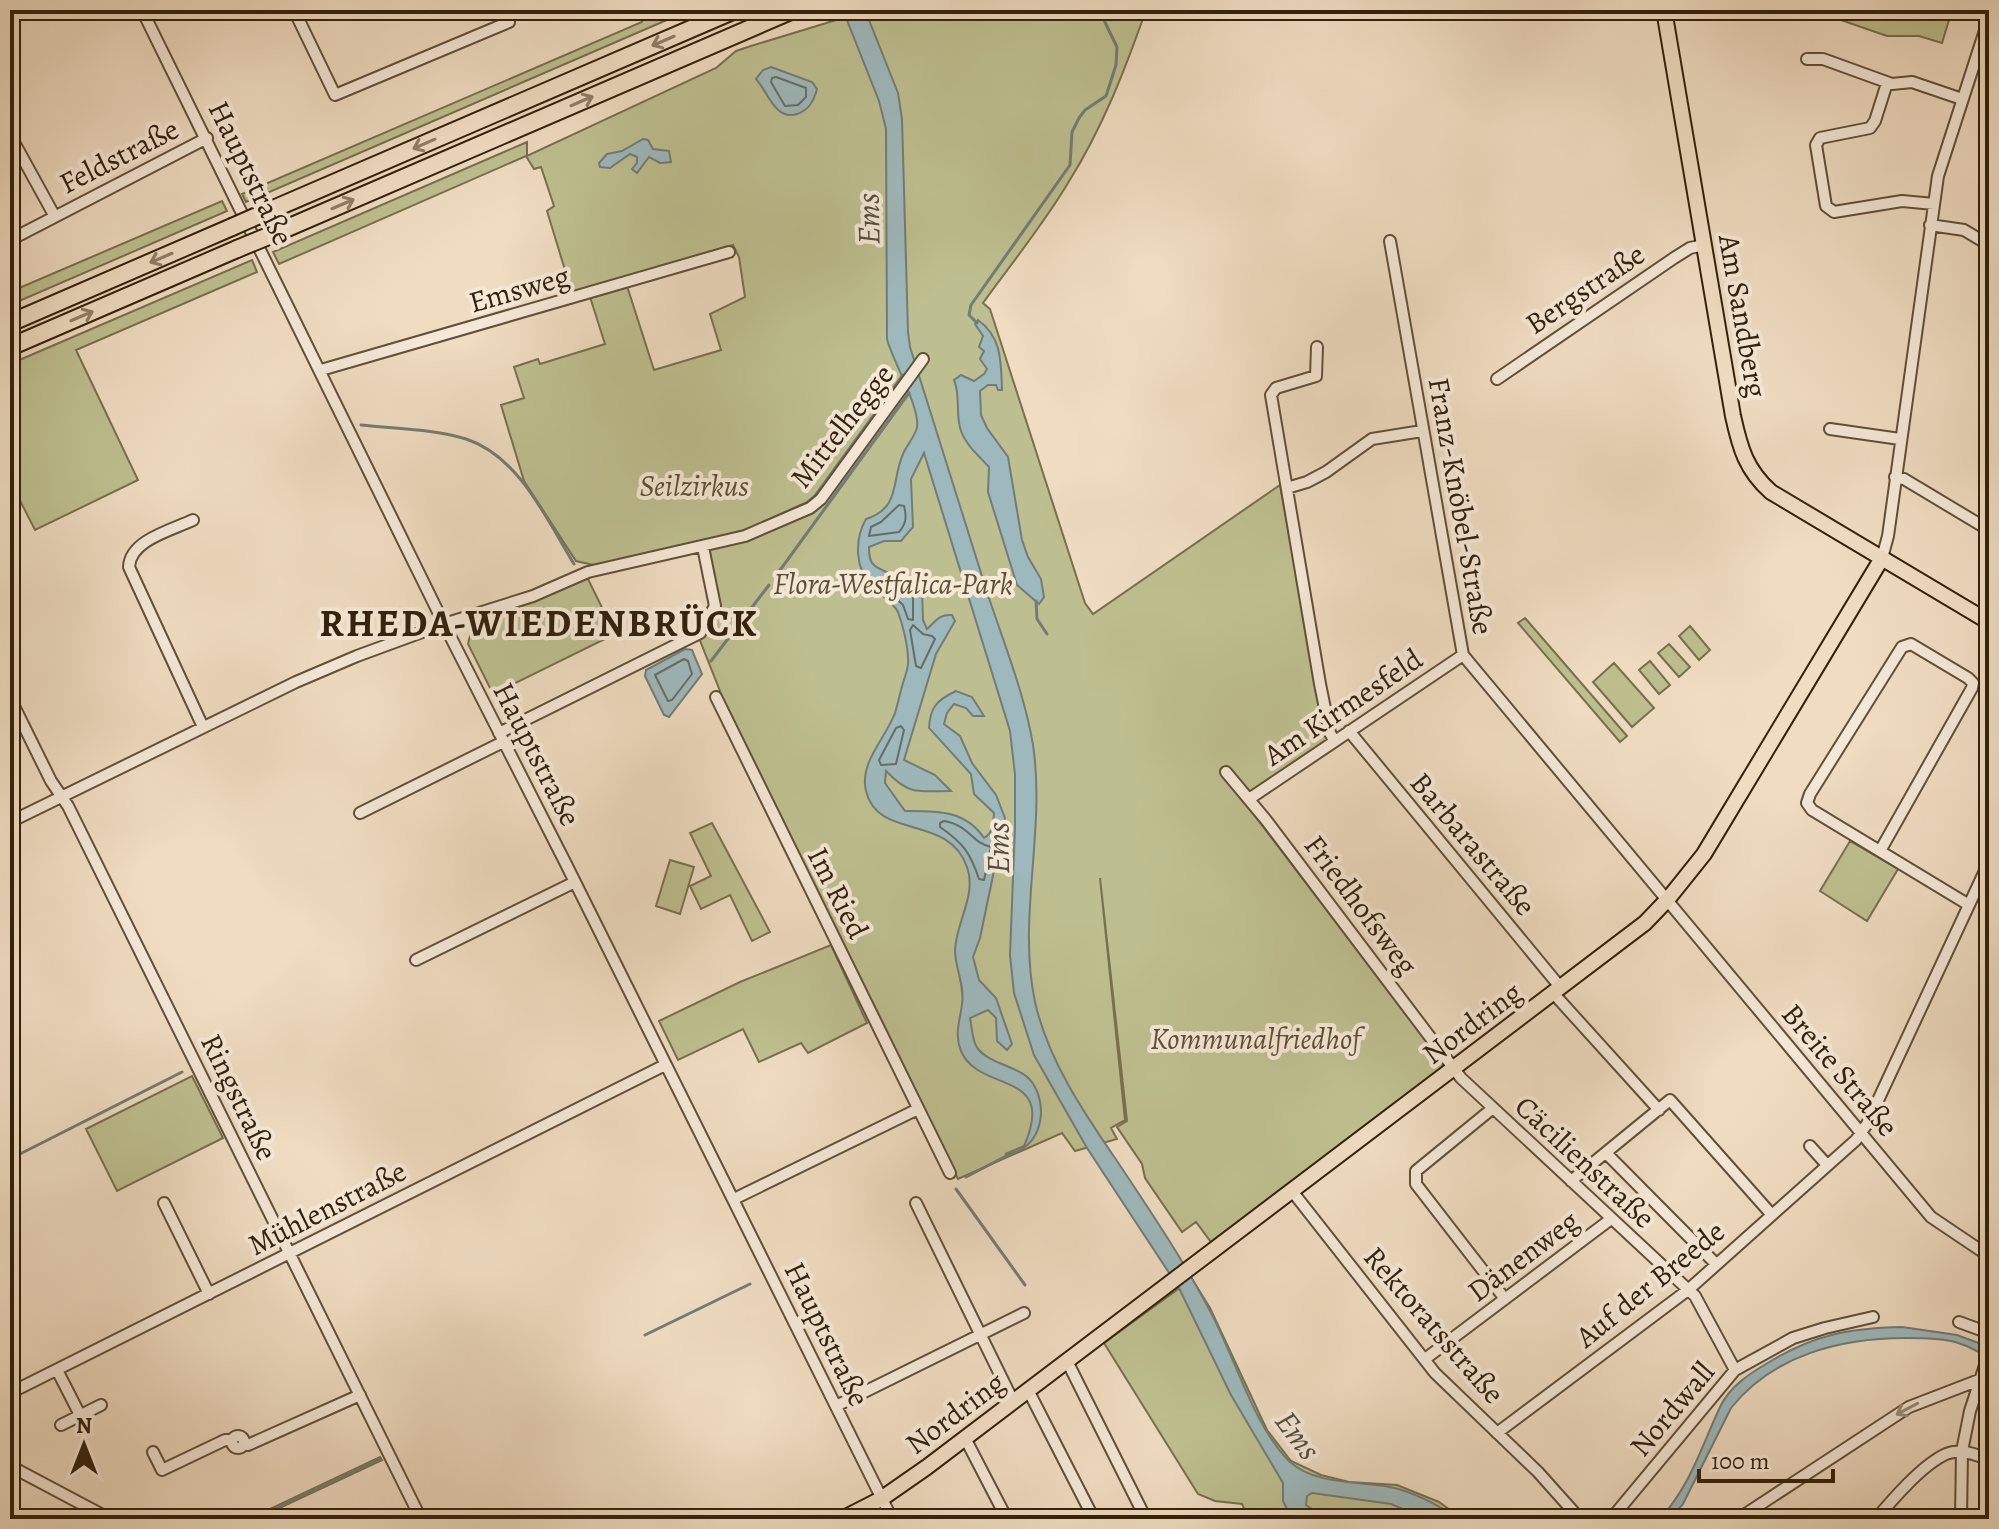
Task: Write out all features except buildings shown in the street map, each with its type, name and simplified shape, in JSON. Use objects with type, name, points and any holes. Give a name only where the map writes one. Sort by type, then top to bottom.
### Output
[{"type":"highway","points":[[10,323],[735,10]]},
{"type":"highway","points":[[10,347],[793,10]]},
{"type":"main road","name":"Am Sandberg","points":[[1664,10],[1733,416],[1746,464],[1771,492],[1882,558]]},
{"type":"main road","points":[[1882,558],[1989,622]]},
{"type":"main road","name":"Nordring","points":[[842,1519],[881,1499],[965,1438],[1629,936],[1668,899],[1704,854],[1882,558]]},
{"type":"street","name":"Hauptstraße","points":[[142,10],[444,624],[892,1519]]},
{"type":"street","points":[[294,10],[335,95],[509,22],[507,10]]},
{"type":"street","points":[[1882,558],[1888,536],[1938,176],[1989,18]]},
{"type":"street","points":[[1807,59],[1823,59],[1887,83],[1912,82],[1962,99]]},
{"type":"street","points":[[1887,83],[1870,128],[1820,138],[1816,145],[1826,206],[1834,212],[1902,201],[1934,204]]},
{"type":"street","points":[[10,135],[54,215]]},
{"type":"street","name":"Feldstraße","points":[[10,240],[207,138]]},
{"type":"street","points":[[1930,225],[1964,230],[1989,245]]},
{"type":"street","name":"Franz-Knöbel-Straße","points":[[1390,241],[1463,655],[1668,899]]},
{"type":"street","name":"Bergstraße","points":[[1497,379],[1674,258],[1690,248],[1704,245]]},
{"type":"street","name":"Emsweg","points":[[321,370],[729,252]]},
{"type":"street","points":[[1317,347],[1316,376],[1276,388],[1271,395],[1330,733],[1334,740]]},
{"type":"street","name":"Mittelhegge","points":[[10,822],[296,682],[444,624],[533,596],[588,572],[745,536],[810,508],[821,499],[923,359]]},
{"type":"street","points":[[1830,429],[1900,439]]},
{"type":"street","points":[[1287,488],[1326,472],[1372,439],[1422,431]]},
{"type":"street","points":[[1895,477],[1904,479],[1989,530]]},
{"type":"street","points":[[193,520],[139,546],[129,557],[129,567],[203,727]]},
{"type":"street","points":[[360,813],[700,633],[715,606],[703,547]]},
{"type":"street","points":[[1880,851],[1973,683],[1911,644],[1902,647],[1804,802],[1812,810],[1969,905]]},
{"type":"street","name":"Am Kirmesfeld","points":[[1249,799],[1463,655]]},
{"type":"street","name":"Im Ried","points":[[716,697],[950,1173]]},
{"type":"street","name":"Ringstraße","points":[[10,698],[51,781],[63,797],[421,1519]]},
{"type":"street","name":"Barbarastraße","points":[[1349,731],[1557,991],[1659,1110]]},
{"type":"street","name":"Friedhofsweg","points":[[1226,772],[1454,1069]]},
{"type":"street","points":[[1861,1133],[1989,862]]},
{"type":"street","points":[[416,960],[575,882]]},
{"type":"street","name":"Breite Straße","points":[[1668,899],[1931,1217],[1989,1256]]},
{"type":"street","name":"Mühlenstraße","points":[[10,1393],[665,1065]]},
{"type":"street","name":"Cäcilienstraße","points":[[1454,1069],[1695,1296],[1735,1370]]},
{"type":"street","points":[[1571,1181],[1670,1100],[1772,1215]]},
{"type":"street","points":[[1493,1108],[1416,1171],[1416,1184],[1505,1299]]},
{"type":"street","points":[[734,1199],[918,1109]]},
{"type":"street","name":"Auf der Breede","points":[[1497,1433],[1688,1290],[1861,1133]]},
{"type":"street","points":[[1810,1146],[1827,1165]]},
{"type":"street","points":[[1606,1153],[1716,1264]]},
{"type":"street","name":"Rektoratsstraße","points":[[1292,1191],[1455,1395],[1538,1472],[1580,1519]]},
{"type":"street","points":[[164,1203],[209,1294]]},
{"type":"street","points":[[916,1203],[1013,1401]]},
{"type":"street","name":"Dänenweg","points":[[1425,1359],[1611,1219]]},
{"type":"street","points":[[836,1406],[1024,1313]]},
{"type":"street","name":"Nordwall","points":[[1611,1519],[1735,1370],[1793,1338],[1873,1317]]},
{"type":"street","points":[[1959,1322],[1989,1333]]},
{"type":"street","points":[[1961,1519],[1962,1451],[1984,1383],[1988,1355]]},
{"type":"street","points":[[1067,1361],[1146,1519]]},
{"type":"street","points":[[57,1370],[80,1415]]},
{"type":"street","points":[[1738,1519],[1909,1407],[1984,1383]]},
{"type":"street","points":[[1028,1390],[1094,1519]]},
{"type":"street","points":[[153,1452],[162,1470],[225,1440],[232,1440],[236,1448],[241,1448],[245,1443],[248,1445],[360,1395]]},
{"type":"street","points":[[61,1425],[101,1405]]},
{"type":"street","points":[[965,1438],[1007,1519]]},
{"type":"street","points":[[1876,1519],[1927,1468],[1947,1453],[1962,1451],[1989,1460]]},
{"type":"street","points":[[10,1466],[110,1519]]},
{"type":"green space","points":[[640,10],[690,10],[246,202],[242,194],[642,22]]},
{"type":"green space","name":"Flora-Westfalica-Park","points":[[869,10],[1146,10],[1092,142],[1048,214],[983,303],[990,309],[1085,603],[1093,614],[1280,485],[1328,741],[1242,799],[1443,1062],[1442,1068],[1211,1242],[1196,1222],[1182,1232],[1145,1178],[1142,1164],[1117,1127],[1127,1121],[1100,878],[1125,1120],[1111,1128],[1117,1139],[1075,1151],[1062,1133],[958,1179],[721,703],[720,691],[699,638],[718,606],[705,543],[598,566],[576,561],[524,481],[501,405],[524,398],[514,367],[538,359],[540,364],[605,344],[590,297],[627,286],[654,370],[721,350],[710,314],[745,297],[739,257],[733,245],[572,293],[547,211],[554,206],[541,167],[534,169],[526,156],[279,264],[273,252],[527,142],[527,156],[716,68],[736,51]]},
{"type":"green space","points":[[1812,10],[1952,10],[1942,43],[1919,36],[1887,36]]},
{"type":"green space","points":[[222,201],[227,211],[10,305],[10,292]]},
{"type":"green space","points":[[252,260],[257,272],[76,350],[138,480],[35,530],[10,481],[10,364]]},
{"type":"green space","points":[[587,577],[615,634],[493,694],[468,644],[472,628]]},
{"type":"green space","points":[[1525,618],[1627,736],[1620,742],[1518,623]]},
{"type":"green space","points":[[1690,626],[1710,650],[1699,660],[1679,636]]},
{"type":"green space","points":[[1669,644],[1690,667],[1679,677],[1658,653]]},
{"type":"green space","points":[[1650,661],[1670,685],[1659,694],[1639,670]]},
{"type":"green space","points":[[1614,663],[1654,708],[1632,727],[1593,682]]},
{"type":"green space","points":[[712,823],[770,932],[752,941],[730,895],[701,909],[690,886],[711,876],[690,833]]},
{"type":"green space","points":[[1850,841],[1898,869],[1867,921],[1820,891]]},
{"type":"green space","points":[[670,860],[694,867],[680,914],[656,906]]},
{"type":"green space","points":[[831,945],[867,1023],[808,1053],[801,1043],[759,1062],[743,1029],[678,1060],[659,1021],[740,982]]},
{"type":"green space","points":[[192,1076],[223,1138],[117,1191],[86,1129]]},
{"type":"green space","points":[[1192,1279],[1210,1308],[1267,1430],[1291,1461],[1321,1475],[1349,1482],[1397,1485],[1439,1502],[1462,1519],[1249,1519],[1242,1504],[1215,1501],[1198,1494],[1104,1343]]},
{"type":"green space","points":[[380,1457],[382,1460],[256,1519],[249,1519]]},
{"type":"water","name":"Ems","points":[[843,10],[865,10],[898,93],[902,119],[910,347],[1019,688],[1033,745],[1036,809],[1030,970],[1035,1002],[1049,1045],[1080,1105],[1199,1290],[1255,1410],[1277,1447],[1290,1462],[1312,1475],[1399,1489],[1459,1519],[1427,1519],[1391,1504],[1312,1493],[1307,1496],[1306,1505],[1320,1514],[1389,1519],[1294,1519],[1290,1515],[1283,1501],[1283,1483],[1231,1395],[1179,1288],[1087,1148],[1034,1055],[1014,993],[1010,955],[1015,775],[1010,731],[924,453],[911,479],[913,527],[901,541],[884,541],[869,547],[869,554],[878,568],[922,589],[923,620],[927,629],[944,616],[952,615],[955,621],[936,654],[904,760],[935,775],[951,791],[908,788],[886,771],[885,783],[905,811],[928,811],[959,817],[984,838],[987,836],[994,813],[974,794],[971,774],[929,728],[933,709],[944,698],[956,691],[972,697],[984,716],[973,716],[966,708],[954,704],[944,724],[960,736],[972,763],[996,795],[1005,818],[980,938],[973,957],[979,980],[996,998],[1012,1044],[1007,1050],[997,1041],[996,1018],[988,1010],[970,1018],[978,1049],[984,1055],[1024,1074],[1035,1087],[1041,1109],[1040,1120],[1038,1130],[1026,1146],[1005,1154],[1024,1146],[1032,1122],[1031,1105],[1024,1093],[983,1073],[970,1064],[961,1051],[958,1033],[962,990],[955,950],[968,898],[967,867],[958,850],[945,839],[884,816],[873,806],[866,791],[866,770],[895,713],[908,663],[898,612],[862,571],[858,554],[859,536],[866,519],[885,508],[890,501],[899,464],[916,430],[917,418],[887,339],[886,129],[879,101]]},
{"type":"water","points":[[771,67],[812,82],[817,89],[813,101],[805,110],[789,115],[773,104],[756,79],[763,70]]},
{"type":"water","points":[[643,139],[648,140],[653,149],[669,151],[671,162],[660,163],[649,157],[637,173],[632,169],[637,157],[630,154],[610,168],[600,167],[599,163],[607,154],[622,151]]},
{"type":"water","points":[[978,320],[996,342],[1002,390],[998,390],[996,385],[988,385],[980,391],[981,415],[1008,457],[1022,540],[1041,579],[1044,597],[1039,604],[1017,585],[988,492],[989,467],[966,441],[959,425],[954,380],[961,375],[974,381],[987,369],[980,359],[984,351],[979,347],[983,336],[975,324]]},
{"type":"water","points":[[685,649],[692,650],[702,674],[669,717],[664,715],[645,676],[646,670]]},
{"type":"water","points":[[1902,1327],[1957,1335],[1989,1347],[1989,1357],[1949,1341],[1906,1338],[1833,1346],[1788,1363],[1748,1390],[1731,1408],[1683,1504],[1670,1519],[1660,1519],[1688,1478],[1721,1405],[1741,1381],[1783,1354],[1815,1340],[1865,1329]]},
{"type":"waterway","points":[[969,10],[977,18],[996,10]]},
{"type":"waterway","points":[[977,323],[969,315],[971,305],[1070,165],[1072,132],[1079,118],[1085,110],[1106,96],[1116,65],[1117,47],[1099,10]]},
{"type":"waterway","points":[[753,527],[815,496],[903,375]]},
{"type":"waterway","points":[[775,577],[909,393]]},
{"type":"waterway","points":[[361,425],[441,433],[485,447],[530,491],[574,564]]},
{"type":"waterway","points":[[724,536],[742,531]]},
{"type":"waterway","points":[[711,661],[769,585]]},
{"type":"waterway","points":[[1036,601],[1037,619],[1047,634]]},
{"type":"waterway","points":[[10,1159],[182,1072]]},
{"type":"waterway","points":[[966,1177],[1012,1153]]},
{"type":"waterway","points":[[956,1189],[1025,1285]]},
{"type":"waterway","points":[[645,1335],[750,1284]]},
{"type":"waterway","points":[[253,1519],[379,1459]]},
{"type":"district","name":"RHEDA-WIEDENBRÜCK","points":[[539,623]]},
{"type":"park label","name":"Seilzirkus","points":[[694,486]]},
{"type":"park label","name":"Kommunalfriedhof","points":[[1255,1039]]}]
